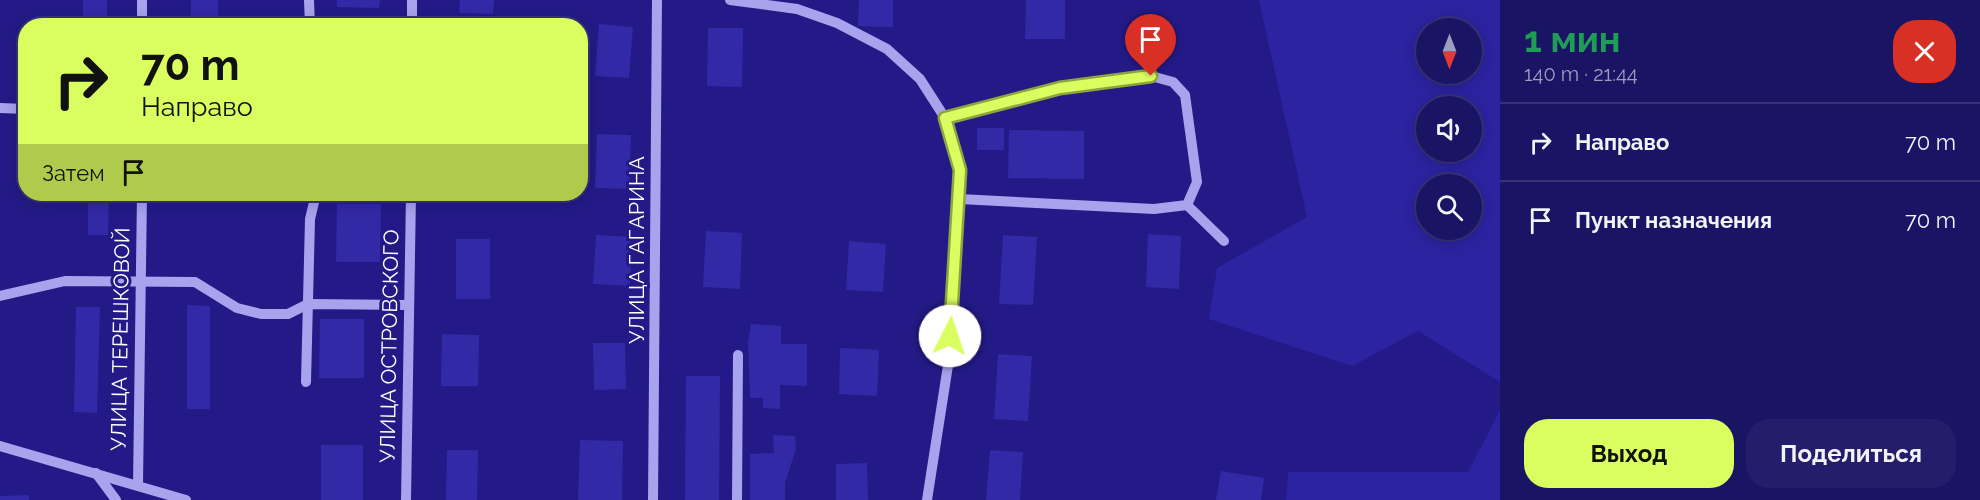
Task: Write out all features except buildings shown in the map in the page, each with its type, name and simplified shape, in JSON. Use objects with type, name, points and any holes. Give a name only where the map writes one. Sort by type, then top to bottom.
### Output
[{"type":"street","points":[[142,0],[142,18]]},
{"type":"street","points":[[309,0],[310,18]]},
{"type":"street","points":[[412,0],[412,18]]},
{"type":"street","name":"УЛИЦА ГАГАРИНА","points":[[653,500],[657,0]]},
{"type":"street","points":[[730,0],[797,9],[837,23],[887,49],[920,80],[945,118],[960,170],[959,199],[949,359],[927,500]]},
{"type":"street","points":[[945,118],[1060,88],[1151,76],[1173,82],[1185,95],[1197,182],[1187,205]]},
{"type":"street","points":[[0,108],[18,109]]},
{"type":"street","points":[[959,199],[1154,209],[1187,205]]},
{"type":"street","name":"УЛИЦА ТЕРЕШКОВОЙ","points":[[138,485],[142,201]]},
{"type":"street","points":[[306,382],[310,219],[314,201]]},
{"type":"street","name":"УЛИЦА ОСТРОВСКОГО","points":[[406,500],[411,201]]},
{"type":"street","points":[[1187,205],[1224,241]]},
{"type":"street","points":[[0,296],[65,281],[195,282],[237,308],[261,314],[288,314],[308,304],[409,305]]},
{"type":"street","points":[[737,500],[738,356]]},
{"type":"street","points":[[0,446],[186,500]]},
{"type":"street","points":[[96,473],[116,500]]},
{"type":"shaded area","points":[[1259,0],[1500,0],[1500,382],[1418,331],[1352,366],[1209,319],[1217,268],[1307,217]]},
{"type":"shaded area","points":[[1500,410],[1500,500],[1286,500],[1288,472],[1468,472]]},
{"type":"route","points":[[950,336],[960,170],[945,118],[1060,88],[1151,76]]}]
